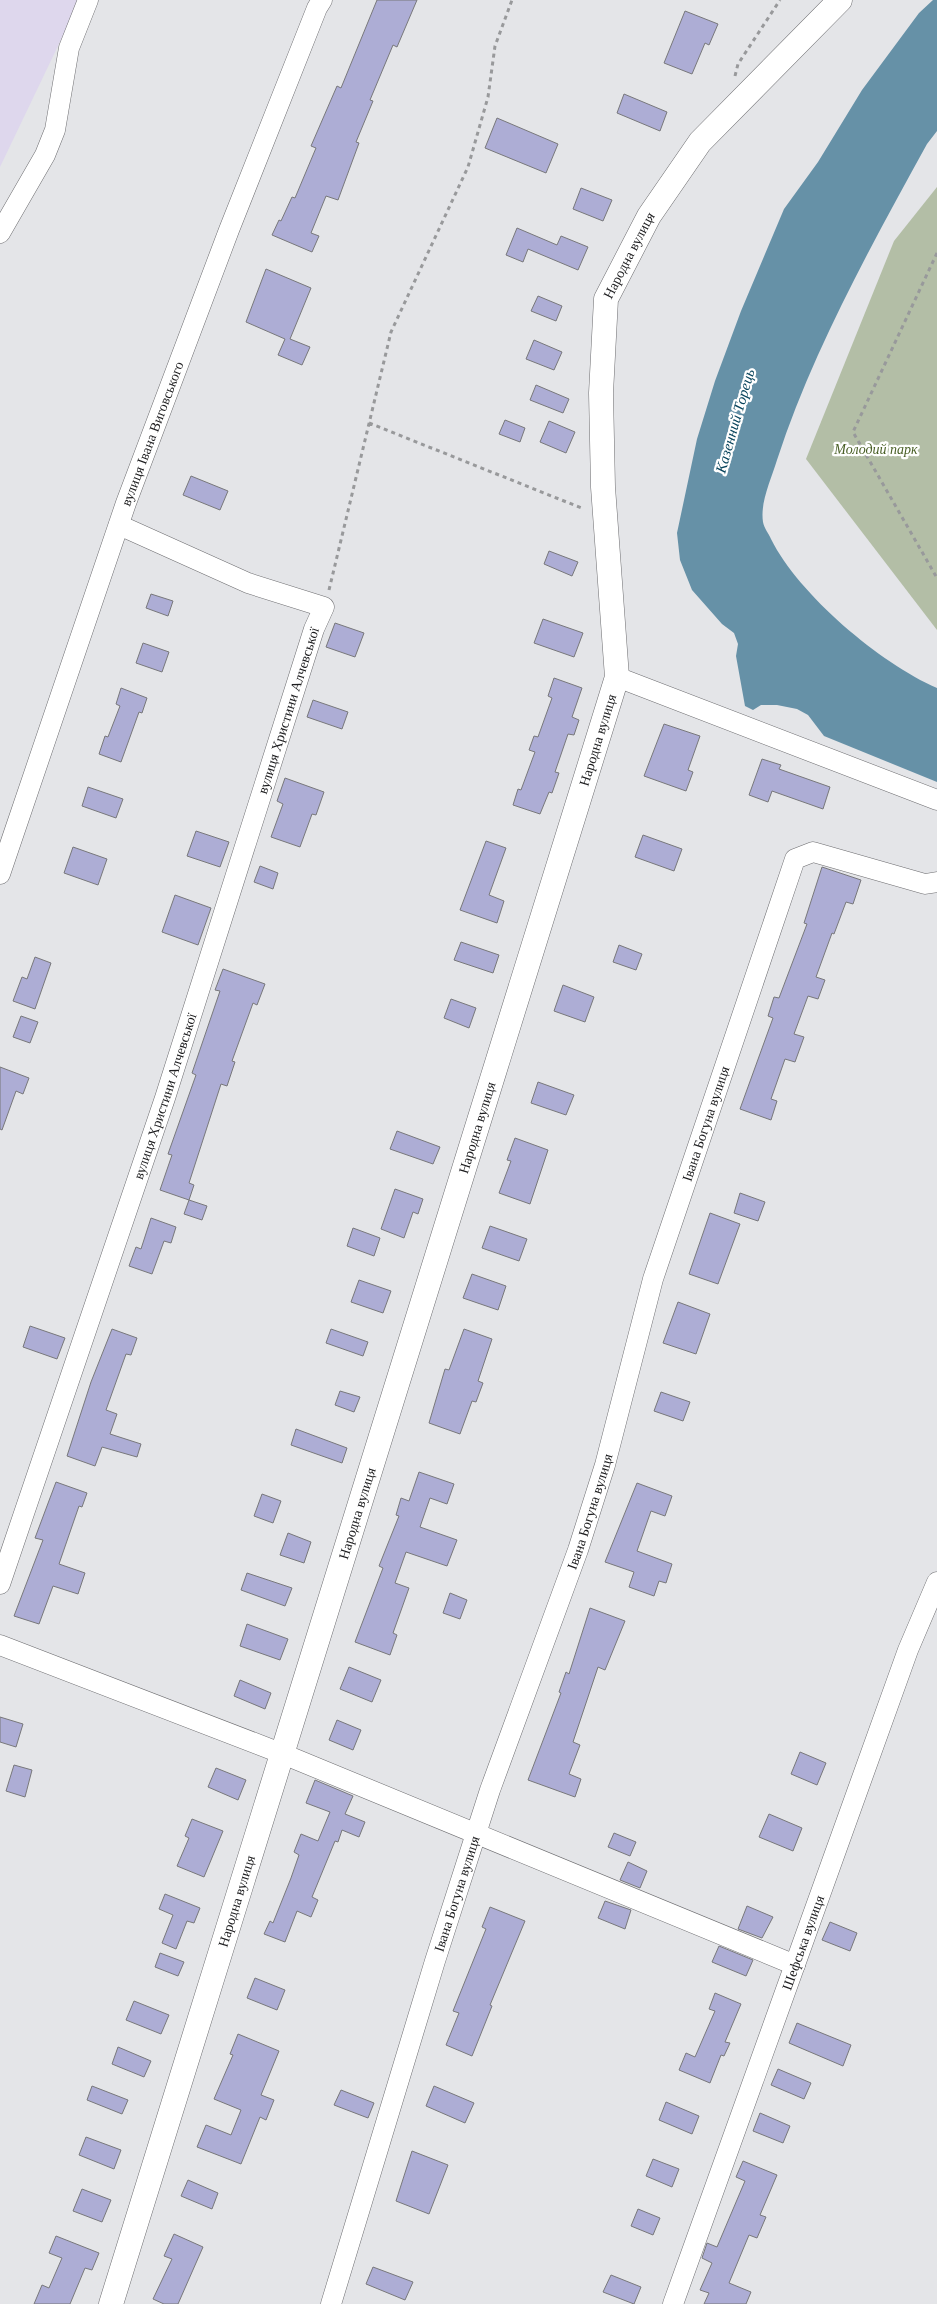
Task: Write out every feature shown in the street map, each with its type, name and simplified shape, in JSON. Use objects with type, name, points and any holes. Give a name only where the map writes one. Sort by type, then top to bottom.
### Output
[{"type":"street","points":[[0,232],[45,155],[55,130],[69,48],[88,0]]},
{"type":"street","name":"вулиця Івана Виговського","points":[[0,874],[119,524],[228,230],[317,8],[322,0]]},
{"type":"street","name":"Народна вулиця","points":[[111,2304],[618,677],[605,518],[601,393],[606,299],[649,216],[700,142],[840,0]]},
{"type":"street","points":[[119,524],[248,583],[324,608]]},
{"type":"street","name":"вулиця Христини Алчевської","points":[[0,1584],[166,1098],[314,629],[324,608]]},
{"type":"street","points":[[618,677],[937,800]]},
{"type":"street","name":"Івана Богуна вулиця","points":[[331,2304],[476,1833],[581,1540],[605,1465],[652,1279],[795,858],[813,852],[925,884],[937,882]]},
{"type":"street","name":"Шефська вулиця","points":[[673,2304],[908,1650],[937,1582]]},
{"type":"street","points":[[0,1645],[282,1754],[795,1965]]},
{"type":"path","points":[[324,608],[391,332],[468,167],[488,97],[494,46],[512,0]]},
{"type":"path","points":[[734,81],[738,64],[780,0]]},
{"type":"path","points":[[937,253],[853,432],[937,578]]},
{"type":"path","points":[[369,423],[605,518]]},
{"type":"shaded area","points":[[0,0],[80,0],[0,167]]},
{"type":"green space","name":"Молодий парк","points":[[937,187],[937,630],[806,459],[894,241]]},
{"type":"water","name":"Казенний Торець","points":[[933,0],[937,0],[937,131],[927,144],[844,299],[791,419],[767,491],[762,514],[764,526],[784,560],[821,604],[867,645],[915,677],[937,688],[937,782],[824,736],[808,715],[797,709],[777,705],[761,705],[753,710],[745,706],[736,656],[738,644],[734,633],[722,624],[692,590],[680,560],[677,533],[697,439],[715,381],[741,311],[784,209],[818,162],[862,90],[919,13]]},
{"type":"building","points":[[377,0],[417,0],[397,47],[393,45],[370,100],[373,101],[356,142],[359,143],[338,200],[326,196],[311,233],[319,236],[312,252],[272,235],[292,197],[295,198],[316,148],[311,146],[337,86],[341,88]]},
{"type":"building","points":[[685,11],[718,24],[709,45],[705,43],[692,74],[664,63]]},
{"type":"building","points":[[624,94],[667,112],[660,131],[617,113]]},
{"type":"building","points":[[497,118],[558,144],[546,173],[485,148]]},
{"type":"building","points":[[581,188],[612,200],[603,221],[573,209]]},
{"type":"building","points":[[517,228],[557,245],[561,236],[588,247],[578,270],[528,249],[523,262],[506,255]]},
{"type":"building","points":[[266,269],[311,288],[290,339],[310,347],[302,365],[278,355],[285,339],[246,322]]},
{"type":"building","points":[[538,296],[562,306],[556,321],[531,311]]},
{"type":"building","points":[[534,340],[562,352],[554,370],[526,359]]},
{"type":"building","points":[[536,385],[569,399],[563,413],[530,400]]},
{"type":"building","points":[[505,420],[525,428],[520,442],[499,434]]},
{"type":"building","points":[[549,421],[575,432],[566,453],[540,442]]},
{"type":"building","points":[[191,476],[228,491],[220,510],[183,495]]},
{"type":"building","points":[[549,551],[578,562],[572,576],[544,564]]},
{"type":"building","points":[[151,594],[173,601],[168,616],[146,608]]},
{"type":"building","points":[[543,619],[583,633],[574,657],[534,643]]},
{"type":"building","points":[[335,623],[364,633],[355,657],[326,647]]},
{"type":"building","points":[[143,643],[169,652],[162,672],[136,663]]},
{"type":"building","points":[[554,678],[582,688],[572,717],[579,720],[574,735],[568,734],[555,772],[559,773],[552,793],[549,792],[540,814],[513,805],[518,789],[521,790],[535,752],[529,750],[534,736],[538,737],[552,698],[548,696]]},
{"type":"building","points":[[121,688],[147,698],[142,713],[139,712],[121,762],[99,754],[105,736],[108,737],[120,706],[116,704]]},
{"type":"building","points":[[313,700],[348,712],[342,729],[307,717]]},
{"type":"building","points":[[664,724],[700,736],[688,770],[693,772],[686,791],[644,776]]},
{"type":"building","points":[[762,759],[781,765],[779,769],[830,787],[823,809],[772,791],[768,802],[749,795]]},
{"type":"building","points":[[285,778],[324,792],[316,815],[312,814],[300,847],[271,837],[283,804],[277,801]]},
{"type":"building","points":[[88,787],[123,799],[116,818],[82,806]]},
{"type":"building","points":[[196,831],[229,842],[220,867],[187,856]]},
{"type":"building","points":[[643,835],[682,849],[674,871],[635,857]]},
{"type":"building","points":[[486,841],[506,848],[489,895],[504,901],[497,923],[460,910]]},
{"type":"building","points":[[73,847],[107,859],[98,885],[64,873]]},
{"type":"building","points":[[260,866],[278,873],[273,889],[254,882]]},
{"type":"building","points":[[822,867],[861,880],[853,904],[846,902],[816,977],[825,980],[818,999],[808,996],[794,1034],[804,1037],[795,1062],[785,1059],[771,1099],[777,1101],[771,1120],[740,1109],[773,1018],[768,1016],[774,997],[779,998],[807,924],[804,923]]},
{"type":"building","points":[[175,895],[211,908],[198,945],[162,932]]},
{"type":"building","points":[[461,942],[499,955],[493,973],[454,960]]},
{"type":"building","points":[[619,945],[642,954],[636,970],[613,962]]},
{"type":"building","points":[[35,957],[51,963],[35,1009],[13,1001],[22,977],[27,979]]},
{"type":"building","points":[[223,969],[265,984],[257,1005],[253,1003],[232,1061],[235,1062],[227,1086],[221,1084],[189,1183],[194,1185],[189,1200],[160,1190],[172,1155],[168,1154],[196,1075],[192,1073],[220,991],[215,990]]},
{"type":"building","points":[[563,985],[594,997],[585,1022],[554,1011]]},
{"type":"building","points":[[451,999],[476,1008],[469,1028],[444,1018]]},
{"type":"building","points":[[21,1016],[38,1022],[30,1043],[13,1037]]},
{"type":"building","points":[[0,1067],[29,1078],[23,1094],[16,1091],[2,1130],[0,1129]]},
{"type":"building","points":[[538,1082],[574,1095],[566,1115],[531,1103]]},
{"type":"building","points":[[397,1131],[440,1147],[433,1164],[390,1149]]},
{"type":"building","points":[[515,1138],[548,1150],[530,1204],[499,1193],[511,1161],[507,1160]]},
{"type":"building","points":[[395,1189],[423,1199],[418,1214],[413,1212],[404,1238],[381,1229]]},
{"type":"building","points":[[740,1193],[765,1202],[758,1221],[734,1213]]},
{"type":"building","points":[[189,1200],[207,1206],[202,1220],[184,1214]]},
{"type":"building","points":[[710,1213],[740,1224],[718,1284],[689,1274]]},
{"type":"building","points":[[151,1218],[176,1227],[171,1243],[164,1241],[152,1274],[129,1266],[136,1247],[141,1249]]},
{"type":"building","points":[[490,1226],[527,1239],[519,1261],[482,1248]]},
{"type":"building","points":[[353,1228],[380,1238],[374,1256],[347,1246]]},
{"type":"building","points":[[472,1274],[506,1286],[498,1310],[463,1298]]},
{"type":"building","points":[[359,1280],[391,1291],[383,1313],[351,1302]]},
{"type":"building","points":[[678,1302],[710,1314],[696,1354],[663,1343]]},
{"type":"building","points":[[30,1326],[65,1338],[57,1359],[23,1347]]},
{"type":"building","points":[[112,1329],[137,1338],[131,1355],[126,1354],[106,1410],[117,1414],[110,1434],[141,1444],[137,1457],[102,1447],[95,1466],[67,1456],[91,1382]]},
{"type":"building","points":[[331,1329],[368,1342],[363,1356],[326,1343]]},
{"type":"building","points":[[464,1329],[492,1339],[478,1381],[483,1383],[476,1402],[472,1401],[460,1434],[429,1423],[445,1369],[449,1370]]},
{"type":"building","points":[[340,1391],[360,1397],[354,1412],[335,1405]]},
{"type":"building","points":[[661,1392],[690,1402],[683,1421],[654,1411]]},
{"type":"building","points":[[296,1429],[347,1448],[342,1463],[291,1445]]},
{"type":"building","points":[[419,1472],[454,1484],[447,1504],[430,1498],[420,1527],[457,1540],[447,1566],[406,1552],[395,1583],[409,1588],[393,1633],[397,1635],[390,1655],[355,1642],[383,1568],[379,1566],[399,1516],[396,1515],[401,1498],[409,1501]]},
{"type":"building","points":[[56,1482],[87,1493],[82,1507],[79,1506],[59,1564],[85,1573],[78,1594],[53,1586],[39,1624],[14,1616],[43,1540],[35,1538]]},
{"type":"building","points":[[637,1483],[672,1496],[665,1516],[651,1511],[637,1551],[672,1564],[666,1583],[659,1581],[654,1596],[629,1587],[634,1572],[605,1562]]},
{"type":"building","points":[[262,1494],[281,1501],[273,1523],[254,1516]]},
{"type":"building","points":[[288,1533],[311,1542],[304,1563],[280,1555]]},
{"type":"building","points":[[247,1573],[292,1588],[285,1606],[241,1590]]},
{"type":"building","points":[[450,1593],[467,1600],[460,1619],[443,1613]]},
{"type":"building","points":[[590,1608],[625,1621],[605,1670],[598,1667],[573,1742],[580,1745],[569,1774],[581,1779],[575,1797],[528,1780],[561,1693],[559,1692],[566,1672],[569,1674]]},
{"type":"building","points":[[247,1624],[288,1639],[280,1660],[240,1646]]},
{"type":"building","points":[[349,1667],[381,1680],[372,1702],[340,1689]]},
{"type":"building","points":[[240,1680],[271,1693],[265,1709],[234,1696]]},
{"type":"building","points":[[0,1717],[23,1724],[16,1747],[0,1742]]},
{"type":"building","points":[[337,1720],[361,1730],[353,1750],[329,1740]]},
{"type":"building","points":[[800,1752],[826,1763],[817,1785],[791,1774]]},
{"type":"building","points":[[14,1765],[32,1770],[25,1797],[6,1791]]},
{"type":"building","points":[[216,1768],[246,1780],[238,1800],[208,1787]]},
{"type":"building","points":[[315,1780],[353,1796],[345,1814],[365,1822],[359,1837],[342,1830],[338,1842],[335,1841],[312,1897],[318,1900],[311,1917],[297,1911],[285,1942],[264,1934],[270,1921],[273,1923],[291,1878],[299,1855],[294,1852],[301,1834],[318,1841],[330,1812],[306,1803]]},
{"type":"building","points":[[769,1814],[802,1828],[793,1851],[759,1837]]},
{"type":"building","points":[[192,1819],[223,1831],[204,1877],[177,1866],[189,1838],[185,1836]]},
{"type":"building","points":[[614,1833],[636,1842],[630,1856],[608,1847]]},
{"type":"building","points":[[628,1862],[647,1871],[640,1888],[620,1880]]},
{"type":"building","points":[[165,1894],[200,1908],[194,1923],[187,1921],[176,1949],[162,1943],[173,1915],[159,1909]]},
{"type":"building","points":[[605,1901],[631,1910],[625,1929],[598,1918]]},
{"type":"building","points":[[747,1906],[773,1917],[762,1938],[738,1929]]},
{"type":"building","points":[[490,1907],[525,1921],[490,2005],[492,2006],[472,2056],[446,2045],[459,2013],[453,2011],[486,1929],[482,1927]]},
{"type":"building","points":[[830,1922],[857,1933],[850,1951],[822,1940]]},
{"type":"building","points":[[719,1946],[753,1960],[746,1976],[712,1962]]},
{"type":"building","points":[[160,1953],[184,1962],[178,1976],[155,1967]]},
{"type":"building","points":[[255,1978],[285,1990],[277,2010],[247,1998]]},
{"type":"building","points":[[715,1993],[741,2004],[725,2042],[730,2043],[724,2056],[721,2055],[710,2083],[679,2070],[686,2053],[695,2057],[715,2011],[709,2009]]},
{"type":"building","points":[[134,2001],[169,2015],[161,2034],[126,2020]]},
{"type":"building","points":[[797,2023],[851,2045],[843,2066],[789,2043]]},
{"type":"building","points":[[238,2034],[279,2051],[261,2095],[274,2100],[266,2120],[260,2117],[241,2164],[197,2147],[206,2125],[231,2135],[241,2110],[214,2099],[233,2055],[230,2054]]},
{"type":"building","points":[[118,2047],[151,2061],[144,2077],[112,2064]]},
{"type":"building","points":[[778,2069],[811,2083],[804,2099],[771,2085]]},
{"type":"building","points":[[92,2086],[128,2100],[122,2114],[87,2100]]},
{"type":"building","points":[[434,2086],[474,2103],[465,2123],[426,2106]]},
{"type":"building","points":[[341,2090],[374,2103],[368,2118],[334,2105]]},
{"type":"building","points":[[666,2102],[699,2116],[692,2134],[659,2120]]},
{"type":"building","points":[[760,2113],[790,2126],[783,2143],[753,2131]]},
{"type":"building","points":[[86,2137],[121,2150],[114,2169],[79,2155]]},
{"type":"building","points":[[412,2151],[448,2165],[429,2214],[396,2201]]},
{"type":"building","points":[[653,2159],[679,2169],[672,2187],[646,2176]]},
{"type":"building","points":[[743,2161],[777,2175],[760,2215],[766,2217],[757,2238],[749,2235],[729,2283],[751,2292],[746,2304],[704,2304],[709,2293],[700,2290],[712,2263],[702,2258],[707,2243],[717,2247],[745,2181],[736,2177]]},
{"type":"building","points":[[188,2180],[218,2193],[212,2209],[181,2196]]},
{"type":"building","points":[[82,2189],[111,2200],[102,2222],[73,2211]]},
{"type":"building","points":[[638,2209],[660,2218],[653,2235],[631,2226]]},
{"type":"building","points":[[174,2234],[203,2247],[178,2304],[164,2304],[153,2299],[172,2259],[164,2256]]},
{"type":"building","points":[[56,2236],[99,2253],[92,2270],[85,2268],[70,2304],[34,2304],[42,2285],[49,2288],[62,2258],[49,2253]]},
{"type":"building","points":[[373,2267],[413,2282],[405,2300],[366,2284]]},
{"type":"building","points":[[611,2275],[641,2287],[634,2304],[603,2292]]}]
